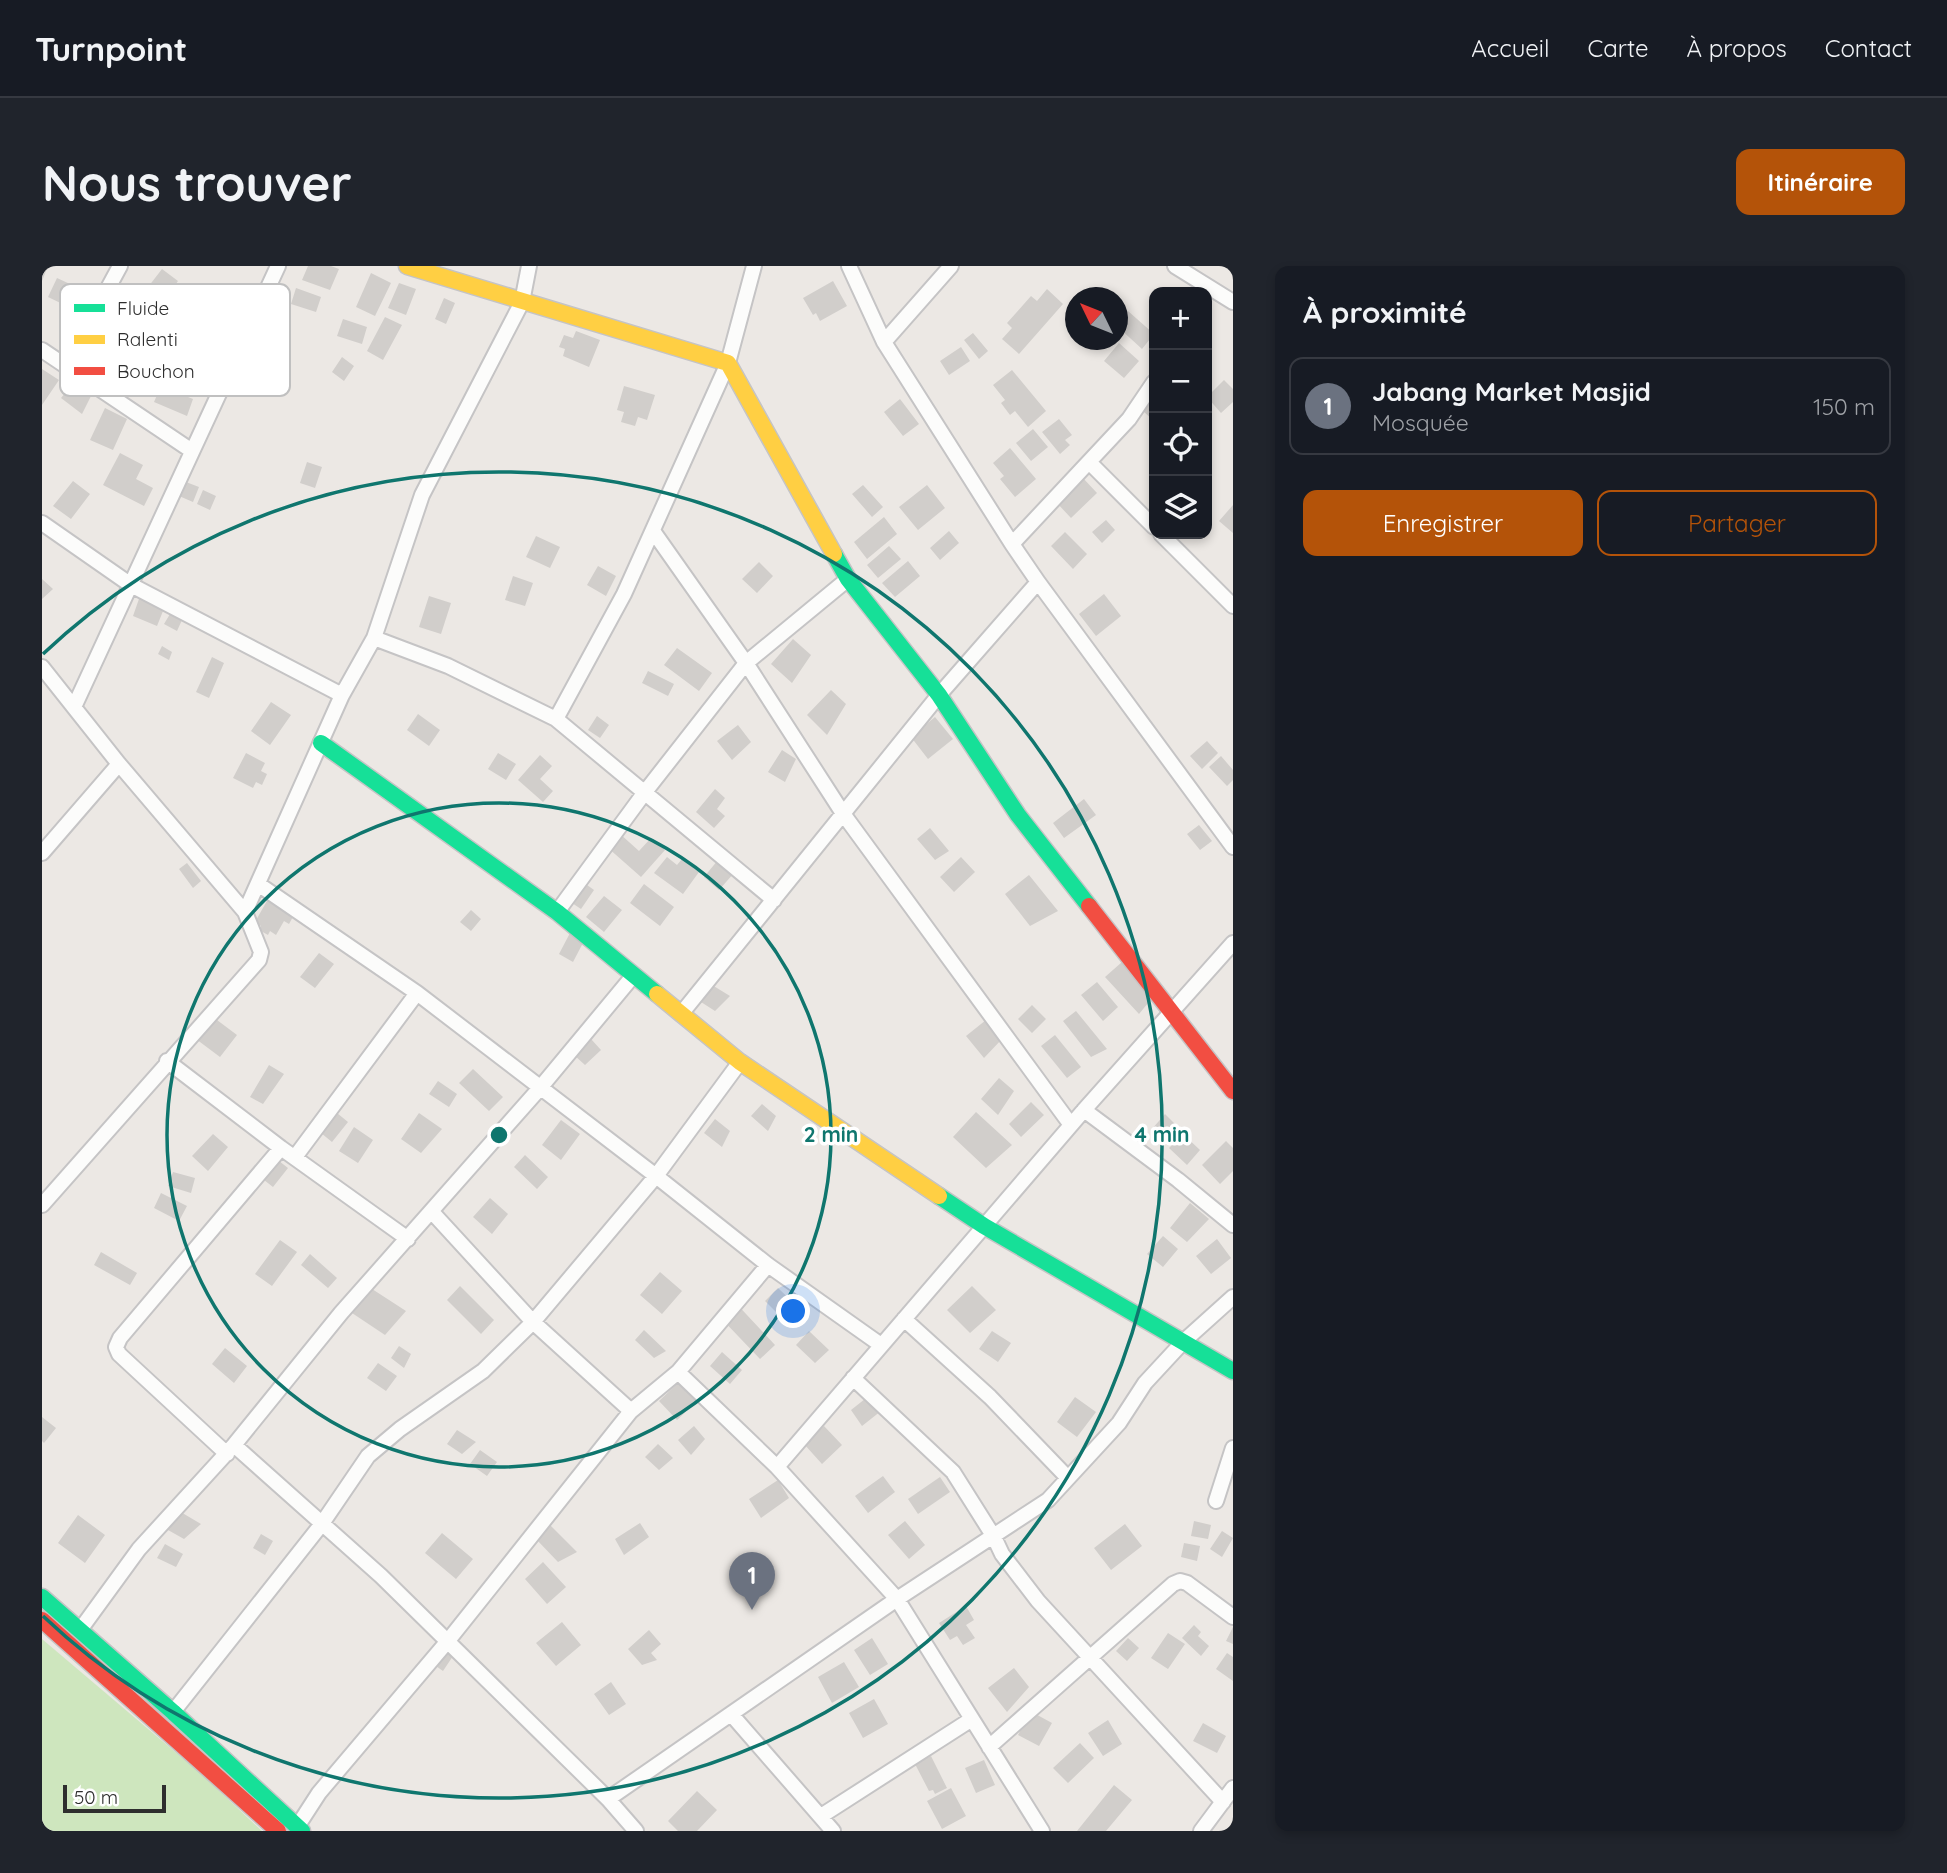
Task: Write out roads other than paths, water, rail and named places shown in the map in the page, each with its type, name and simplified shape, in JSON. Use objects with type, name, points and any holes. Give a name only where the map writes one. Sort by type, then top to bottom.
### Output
[{"type":"street","points":[[110,284],[120,266]]},
{"type":"street","points":[[270,284],[278,266]]},
{"type":"street","points":[[407,266],[728,363],[848,579],[939,695],[1018,815],[1233,1091]]},
{"type":"street","points":[[245,912],[342,695],[374,638],[422,495],[522,302],[529,266]]},
{"type":"street","points":[[556,719],[624,594],[728,363],[754,266]]},
{"type":"street","points":[[849,266],[884,342],[1012,544],[1233,848]]},
{"type":"street","points":[[884,342],[951,266]]},
{"type":"street","points":[[1175,266],[1200,287]]},
{"type":"street","points":[[1212,295],[1233,302]]},
{"type":"street","points":[[42,351],[60,362]]},
{"type":"street","points":[[1012,544],[1129,419],[1149,389]]},
{"type":"street","points":[[110,396],[192,451]]},
{"type":"street","points":[[74,707],[218,396]]},
{"type":"street","points":[[1090,463],[1149,522]]},
{"type":"street","points":[[42,523],[131,585],[342,695]]},
{"type":"street","points":[[653,531],[746,663],[844,815],[1071,1125]]},
{"type":"street","points":[[1166,539],[1233,606]]},
{"type":"street","points":[[557,912],[645,792],[746,663],[848,579]]},
{"type":"street","points":[[681,1014],[939,695],[1038,582]]},
{"type":"street","points":[[374,638],[448,666],[556,719],[774,900]]},
{"type":"street","points":[[42,667],[119,764],[245,912],[261,952],[259,960],[42,1205]]},
{"type":"street","points":[[321,743],[557,912],[740,1062],[984,1226],[1233,1371]]},
{"type":"street","points":[[42,853],[119,764]]},
{"type":"street","points":[[258,884],[417,993],[768,1265],[881,1345]]},
{"type":"street","points":[[777,1467],[1084,1110],[1233,943]]},
{"type":"street","points":[[80,1630],[139,1549],[230,1450],[341,1313],[540,1088],[633,976]]},
{"type":"street","points":[[295,1157],[417,993]]},
{"type":"street","points":[[167,1061],[281,1148],[408,1239]]},
{"type":"street","points":[[173,1712],[321,1525],[368,1455],[400,1429],[483,1371],[533,1322],[656,1176],[740,1062]]},
{"type":"street","points":[[1084,1110],[1233,1225]]},
{"type":"street","points":[[281,1148],[120,1338],[116,1347],[119,1354],[381,1576],[608,1799],[636,1831]]},
{"type":"street","points":[[432,1212],[533,1322],[631,1411]]},
{"type":"street","points":[[42,1597],[300,1829],[319,1793],[447,1642],[631,1411],[678,1372],[768,1265]]},
{"type":"street","points":[[608,1799],[897,1599],[1048,1500],[1119,1423],[1144,1383],[1183,1342],[1233,1297]]},
{"type":"street","points":[[904,1319],[990,1397],[1067,1478]]},
{"type":"street","points":[[678,1372],[777,1467],[897,1599],[1042,1831]]},
{"type":"street","points":[[853,1378],[953,1472],[1002,1554],[1038,1601],[1223,1802]]},
{"type":"street","points":[[1216,1501],[1233,1448]]},
{"type":"street","points":[[989,1746],[1173,1584],[1180,1581],[1187,1583],[1233,1617]]},
{"type":"street","points":[[42,1620],[278,1831]]},
{"type":"street","points":[[731,1714],[833,1831]]},
{"type":"street","points":[[821,1816],[972,1719]]},
{"type":"street","points":[[1201,1831],[1233,1788]]},
{"type":"place","name":"Jabang Market Masjid","points":[[752,1610]]}]
